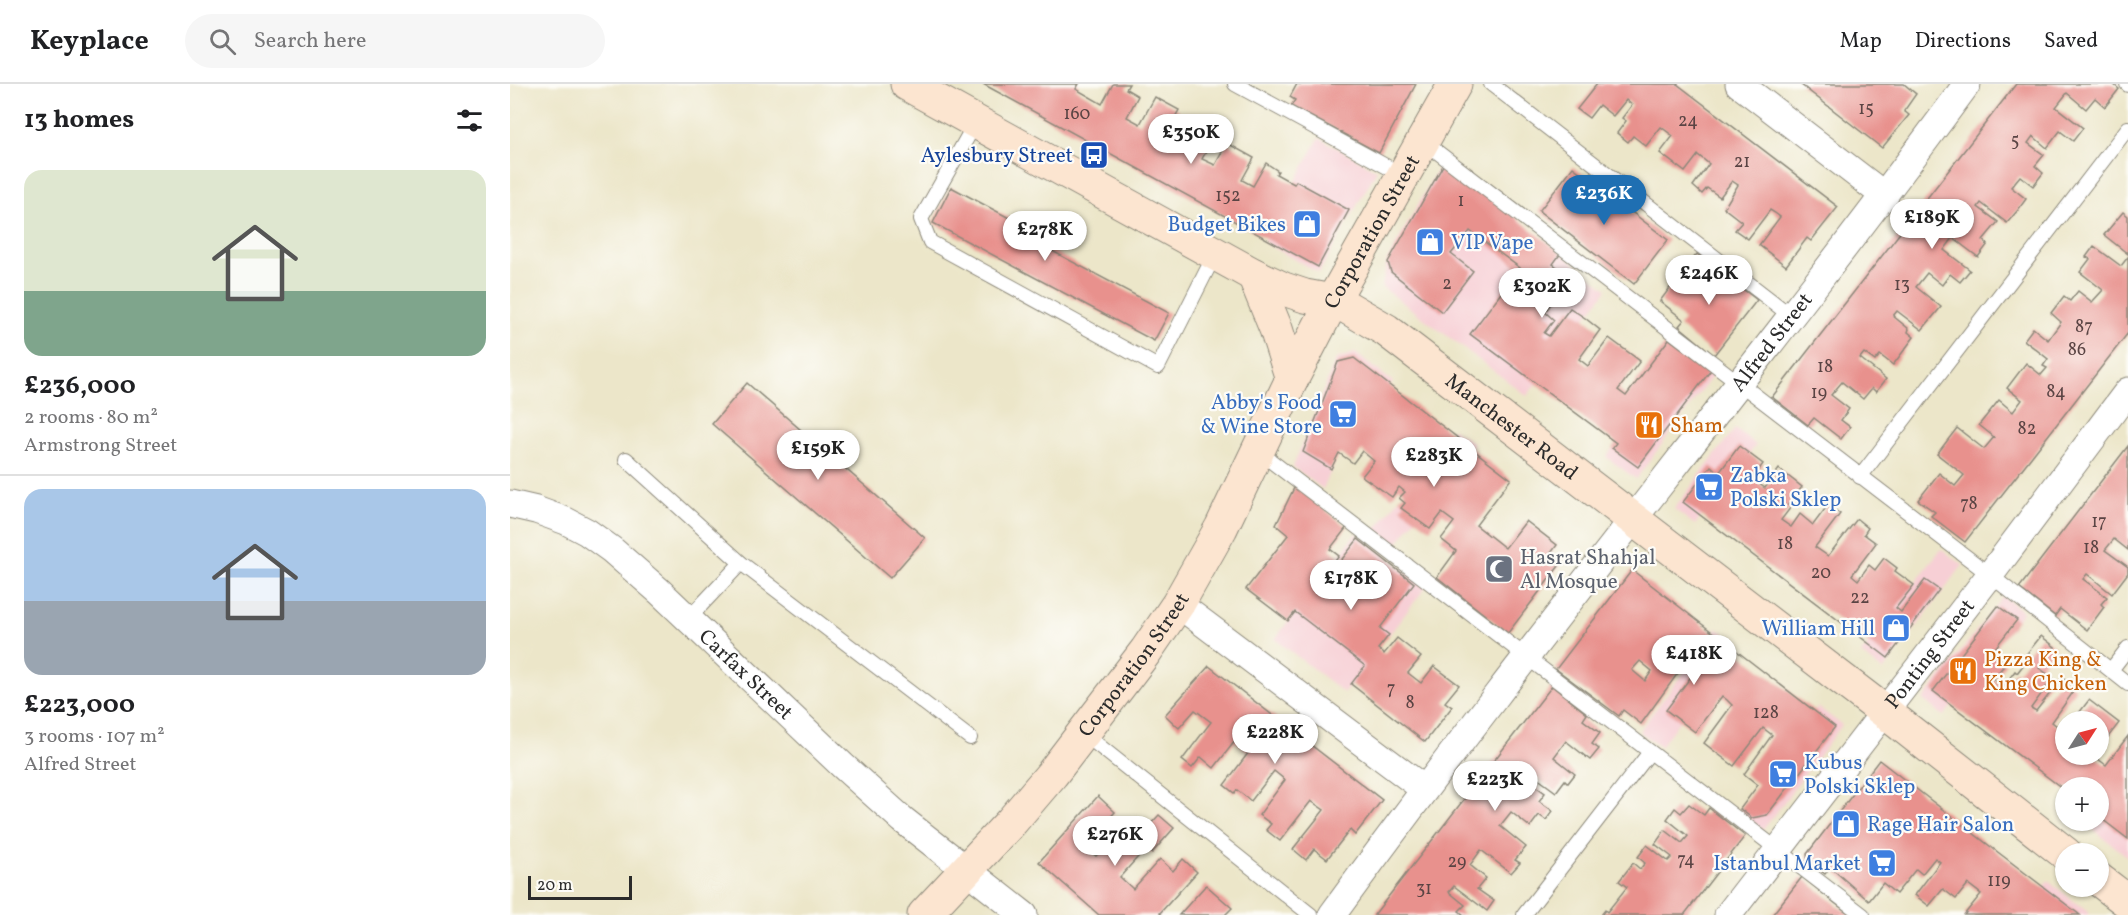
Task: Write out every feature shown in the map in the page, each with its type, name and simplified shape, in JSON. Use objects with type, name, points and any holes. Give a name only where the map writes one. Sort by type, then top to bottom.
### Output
[{"type":"street","name":"Manchester Road","points":[[907,84],[1254,275],[1305,296],[1333,300],[1386,330],[1885,712],[2055,845]]},
{"type":"street","name":"Corporation Street","points":[[924,915],[1025,806],[1146,651],[1178,604],[1221,528],[1292,379],[1333,300],[1455,84]]},
{"type":"street","points":[[1738,84],[1885,196]]},
{"type":"street","name":"Alfred Street","points":[[1332,915],[1424,789],[1885,196],[1967,84]]},
{"type":"street","points":[[1254,275],[1276,329],[1292,379]]},
{"type":"street","name":"Ponting Street","points":[[1728,915],[1990,575],[2128,391]]},
{"type":"street","name":"Carfax Street","points":[[510,504],[536,510],[566,521],[587,532],[612,550],[851,774],[932,844],[1024,915]]},
{"type":"street","points":[[1178,604],[1424,789]]},
{"type":"street","points":[[2109,887],[2128,902]]},
{"type":"street","points":[[2125,915],[2128,911]]},
{"type":"lane","points":[[1235,84],[1404,176]]},
{"type":"lane","points":[[1491,84],[1791,316]]},
{"type":"lane","points":[[976,122],[921,219],[930,242],[1158,367],[1215,254]]},
{"type":"lane","points":[[1860,477],[2128,128]]},
{"type":"lane","points":[[1424,141],[1990,575],[2128,684]]},
{"type":"lane","points":[[1258,451],[1863,915]]},
{"type":"lane","points":[[626,459],[741,563],[970,738]]},
{"type":"lane","points":[[688,619],[741,563]]},
{"type":"lane","points":[[2111,670],[2128,648]]},
{"type":"lane","points":[[1083,733],[1311,915]]},
{"type":"lane","points":[[1524,915],[1650,752]]},
{"type":"shaded area","points":[[1319,138],[1377,170],[1319,273],[1263,242]]},
{"type":"shaded area","points":[[1443,159],[1607,289],[1527,396],[1382,287],[1387,261]]},
{"type":"shaded area","name":"Sham","points":[[1686,349],[1716,371],[1636,479],[1606,457]]},
{"type":"shaded area","name":"Abby's Food & Wine Store","points":[[1355,353],[1393,382],[1339,453],[1323,489],[1293,467],[1336,359]]},
{"type":"shaded area","points":[[1453,429],[1474,444],[1396,545],[1376,529]]},
{"type":"shaded area","points":[[1735,429],[1756,445],[1695,525],[1674,509]]},
{"type":"shaded area","points":[[1356,533],[1426,587],[1344,693],[1275,639]]},
{"type":"shaded area","points":[[1941,549],[1963,565],[1883,671],[1861,654]]},
{"type":"shaded area","name":"Pizza King & King Chicken","points":[[2003,596],[2023,612],[1944,716],[1923,700]]},
{"type":"shaded area","points":[[1717,628],[1737,644],[1660,747],[1639,731]]},
{"type":"shaded area","name":"Kubus Polski Sklep","points":[[1818,707],[1842,725],[1763,830],[1738,812]]},
{"type":"shaded area","points":[[2128,766],[2128,857],[2095,831],[2109,831],[2109,792]]},
{"type":"shaded area","points":[[2048,881],[2055,886],[2055,897],[2068,897],[2089,913],[2087,915],[2021,915]]},
{"type":"building","points":[[983,84],[1079,84],[1076,89],[1102,104],[1113,84],[1129,84],[1126,89],[1138,96],[1127,117],[1140,124],[1155,97],[1179,110],[1164,137],[1177,145],[1188,126],[1200,132],[1204,125],[1217,132],[1202,159],[1215,165],[1227,143],[1254,158],[1242,180],[1253,186],[1266,163],[1278,171],[1276,174],[1294,184],[1296,181],[1349,210],[1318,267]]},
{"type":"building","points":[[1297,84],[1416,84],[1379,153],[1291,106],[1295,100],[1290,97]]},
{"type":"building","points":[[1597,84],[1677,84],[1838,207],[1811,241],[1807,238],[1786,266],[1759,245],[1780,217],[1770,210],[1748,239],[1735,230],[1742,222],[1724,208],[1738,185],[1732,181],[1720,197],[1707,188],[1702,194],[1693,186],[1709,164],[1698,155],[1685,172],[1660,153],[1673,136],[1661,127],[1646,146],[1633,136],[1628,142],[1617,133],[1626,121],[1622,118],[1632,105],[1626,100],[1613,116],[1599,105],[1589,118],[1577,109]]},
{"type":"building","points":[[1800,84],[1904,84],[1916,94],[1904,111],[1909,115],[1882,148]]},
{"type":"building","points":[[2016,84],[2113,84],[2119,89],[2105,107],[2095,98],[2086,109],[2067,93],[2056,107],[2083,128],[2073,141],[2060,131],[2047,148],[2033,136],[2028,143],[2044,155],[2035,166],[2043,173],[2033,186],[2020,176],[2011,187],[2026,199],[2007,223],[1981,203],[1978,207],[1998,222],[1983,240],[1988,244],[1978,257],[1953,238],[1944,250],[1970,270],[1960,282],[1950,274],[1942,285],[1927,273],[1916,287],[1941,307],[1922,330],[1897,311],[1893,316],[1909,329],[1908,332],[1914,337],[1893,365],[1880,355],[1875,361],[1864,353],[1860,358],[1886,379],[1876,392],[1872,388],[1863,399],[1842,382],[1831,395],[1849,409],[1841,420],[1850,427],[1841,439],[1814,418],[1808,425],[1772,397]]},
{"type":"building","points":[[1445,162],[1561,253],[1553,264],[1571,277],[1545,312],[1554,320],[1544,333],[1549,336],[1570,308],[1585,318],[1600,330],[1579,359],[1588,366],[1609,338],[1640,361],[1618,390],[1626,396],[1669,339],[1711,370],[1638,467],[1612,448],[1616,443],[1470,334],[1520,268],[1470,231],[1451,254],[1473,271],[1442,312],[1391,272],[1388,262]]},
{"type":"building","points":[[1573,167],[1668,240],[1634,284],[1539,211]]},
{"type":"building","points":[[951,187],[1056,243],[1052,251],[1169,313],[1154,341],[933,223]]},
{"type":"building","points":[[2123,212],[2128,216],[2128,254],[2104,235]]},
{"type":"building","points":[[2094,246],[2121,266],[2128,257],[2128,333],[1965,542],[1931,516],[1935,512],[1918,500],[1939,473],[1955,486],[1964,475],[1937,454],[1957,428],[1984,449],[1994,437],[1979,425],[1999,400],[2013,412],[2022,400],[2007,388],[2026,363],[2041,375],[2047,368],[2043,366],[2048,359],[2024,340],[2033,328],[2048,340],[2061,322],[2051,313],[2064,296],[2070,301],[2078,291],[2092,302],[2103,290],[2080,272],[2090,259],[2086,257]]},
{"type":"building","points":[[1697,254],[1757,300],[1714,355],[1679,326],[1684,320],[1660,301],[1678,277],[1703,296],[1712,284],[1687,266]]},
{"type":"building","points":[[1354,358],[1511,479],[1476,525],[1505,548],[1526,521],[1557,545],[1551,553],[1562,562],[1508,633],[1437,577],[1456,551],[1441,539],[1454,522],[1442,513],[1430,529],[1401,508],[1405,503],[1399,498],[1405,492],[1399,487],[1392,497],[1362,476],[1374,461],[1362,451],[1353,463],[1339,453],[1331,469],[1303,452],[1338,362]]},
{"type":"building","points":[[747,383],[925,538],[890,578],[712,424]]},
{"type":"building","points":[[1739,446],[1763,464],[1752,479],[1765,488],[1779,469],[1802,487],[1788,505],[1791,507],[1781,520],[1791,527],[1800,514],[1813,525],[1828,505],[1840,514],[1815,547],[1828,556],[1857,519],[1868,528],[1864,534],[1876,543],[1852,575],[1858,580],[1869,565],[1875,570],[1884,558],[1897,568],[1895,571],[1914,585],[1896,608],[1901,612],[1925,580],[1939,590],[1888,658],[1683,502],[1711,466],[1719,473]]},
{"type":"building","points":[[2128,446],[2128,550],[2114,539],[2105,550],[2128,567],[2128,573],[2112,594],[2087,574],[2083,579],[2107,597],[2101,604],[2104,607],[2087,630],[2060,609],[2055,616],[2019,588]]},
{"type":"building","points":[[1295,486],[1347,527],[1330,549],[1339,556],[1320,581],[1323,583],[1358,539],[1414,583],[1380,628],[1389,635],[1378,649],[1384,654],[1397,638],[1421,657],[1408,673],[1421,683],[1434,666],[1459,685],[1445,702],[1452,707],[1425,742],[1351,684],[1365,666],[1295,612],[1288,621],[1246,589],[1288,535],[1276,525]]},
{"type":"building","points":[[1632,570],[1835,727],[1767,815],[1752,818],[1740,809],[1758,785],[1744,774],[1772,735],[1763,728],[1734,766],[1718,754],[1704,743],[1732,705],[1727,700],[1722,696],[1695,732],[1666,710],[1693,674],[1683,666],[1641,724],[1623,710],[1619,716],[1556,669]],"holes":[[[1640,661],[1652,671],[1645,681],[1632,670]]]},
{"type":"building","points":[[1998,606],[2017,620],[1992,652],[2006,663],[1993,679],[2003,687],[2028,659],[2025,656],[2041,636],[2055,647],[2039,668],[2053,678],[2031,708],[2036,711],[2062,678],[2076,688],[2060,711],[2055,711],[2052,722],[2055,724],[2055,765],[2109,765],[2109,761],[2128,736],[2128,839],[2109,824],[2109,777],[2055,777],[2055,783],[1933,691]]},
{"type":"building","points":[[1209,666],[1382,800],[1355,835],[1350,830],[1327,859],[1314,849],[1306,860],[1293,849],[1324,810],[1311,801],[1280,841],[1266,830],[1271,824],[1259,815],[1285,780],[1274,771],[1251,801],[1237,790],[1234,793],[1224,785],[1249,752],[1235,741],[1214,768],[1201,757],[1192,768],[1182,760],[1211,722],[1195,710],[1179,728],[1165,715]]},
{"type":"building","points":[[1552,686],[1587,714],[1583,720],[1600,733],[1592,744],[1599,749],[1590,760],[1566,741],[1554,757],[1575,774],[1568,783],[1565,780],[1556,792],[1537,778],[1533,784],[1545,793],[1539,801],[1553,811],[1546,820],[1539,815],[1530,827],[1511,812],[1500,826],[1526,847],[1515,860],[1520,863],[1511,873],[1481,850],[1470,865],[1486,878],[1477,889],[1494,901],[1487,911],[1454,886],[1449,892],[1465,905],[1459,911],[1464,915],[1374,915]]},
{"type":"building","points":[[2089,700],[2103,711],[2080,711]]},
{"type":"building","points":[[2109,715],[2119,723],[2109,736]]},
{"type":"building","points":[[1879,760],[2080,915],[1964,915],[1981,894],[1968,884],[1956,899],[1943,889],[1929,906],[1915,895],[1940,862],[1935,858],[1922,874],[1916,869],[1896,894],[1883,883],[1869,901],[1830,867],[1825,874],[1808,861],[1807,854]]},
{"type":"building","points":[[1098,796],[1115,812],[1084,846],[1096,856],[1122,827],[1136,840],[1159,815],[1174,828],[1152,853],[1146,848],[1120,877],[1133,889],[1160,859],[1173,871],[1183,859],[1197,872],[1160,913],[1162,915],[1099,915],[1039,862]]},
{"type":"building","points":[[1689,804],[1704,815],[1709,808],[1745,836],[1684,915],[1601,915],[1605,910],[1607,912],[1627,887],[1619,881],[1633,863],[1640,869],[1645,863],[1638,857],[1647,845],[1668,861],[1672,857],[1655,844],[1665,830],[1682,843],[1688,836],[1667,819],[1675,808],[1681,813]]},
{"type":"building","points":[[1802,877],[1836,904],[1851,915],[1772,915]]},
{"type":"building","points":[[1206,885],[1232,908],[1225,915],[1179,915]]},
{"type":"place","name":"Aylesbury Street","points":[[1094,155]]},
{"type":"place","name":"Budget Bikes","points":[[1307,224]]},
{"type":"place","name":"VIP Vape","points":[[1430,242]]},
{"type":"place","name":"Abby's Food & Wine Store","points":[[1343,414]]},
{"type":"place","name":"Sham","points":[[1649,425]]},
{"type":"place","name":"Zabka Polski Sklep","points":[[1709,487]]},
{"type":"place","name":"Hasrat Shahjal Al Mosque","points":[[1499,569]]},
{"type":"place","name":"William Hill","points":[[1896,628]]},
{"type":"place","name":"Pizza King & King Chicken","points":[[1963,671]]},
{"type":"place","name":"Kubus Polski Sklep","points":[[1783,774]]},
{"type":"place","name":"Rage Hair Salon","points":[[1846,824]]},
{"type":"place","name":"Istanbul Market","points":[[1882,863]]}]
